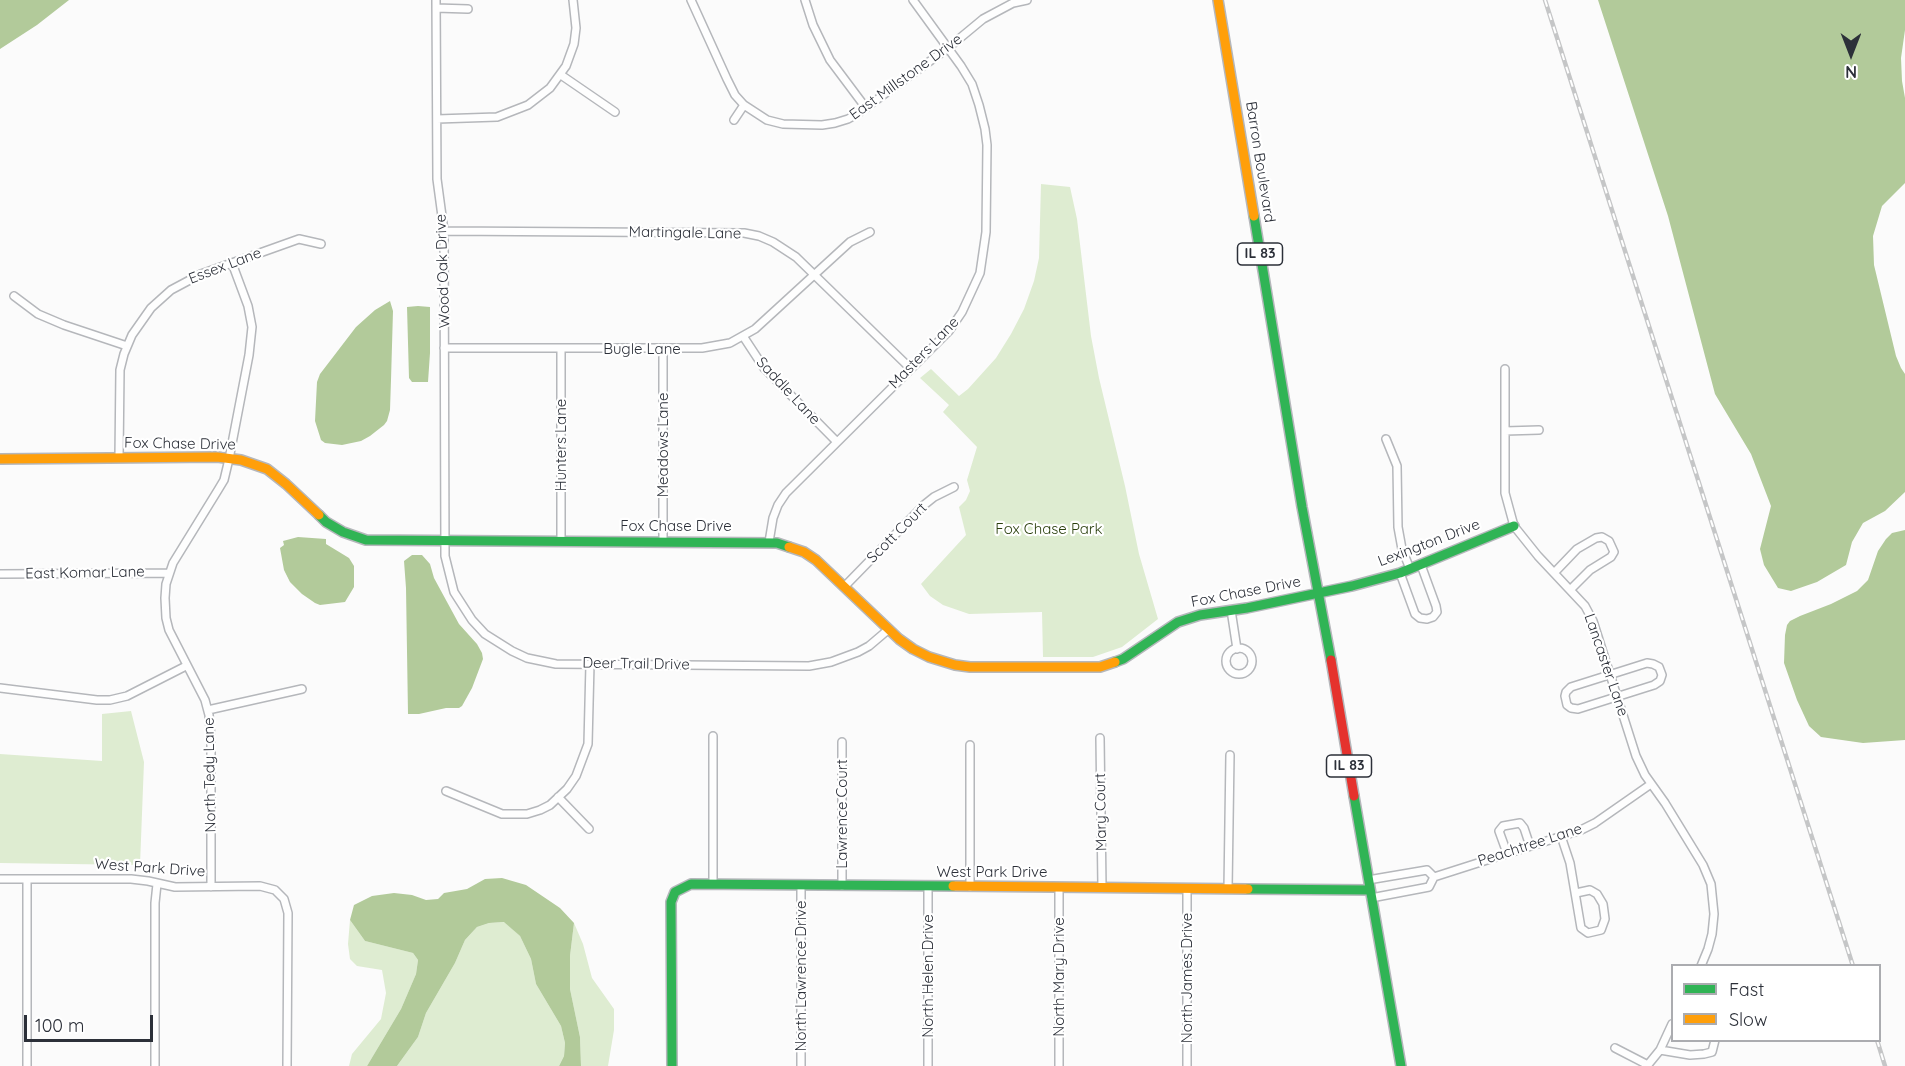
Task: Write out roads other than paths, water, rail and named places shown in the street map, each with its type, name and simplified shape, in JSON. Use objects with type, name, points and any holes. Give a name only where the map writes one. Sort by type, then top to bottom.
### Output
[{"type":"street","points":[[436,119],[497,117],[513,112],[540,98],[561,75],[574,44],[576,28],[573,0]]},
{"type":"street","points":[[691,0],[735,95],[744,105],[734,120]]},
{"type":"street","points":[[805,0],[825,51],[866,108]]},
{"type":"street","name":"Masters Lane","points":[[769,542],[773,518],[786,493],[949,331],[962,312],[980,273],[987,232],[985,129],[972,84],[913,0]]},
{"type":"street","name":"East Millstone Drive","points":[[744,105],[767,120],[783,124],[835,123],[848,119],[948,48],[983,19],[1006,6],[1025,0]]},
{"type":"street","name":"Barron Boulevard","points":[[1218,0],[1302,507],[1319,593]]},
{"type":"street","points":[[436,4],[468,9]]},
{"type":"street","name":"Wood Oak Drive","points":[[436,4],[436,179],[444,231],[445,541]]},
{"type":"street","points":[[561,75],[615,112]]},
{"type":"street","name":"Martingale Lane","points":[[444,231],[744,233],[773,242],[788,250],[911,369]]},
{"type":"street","name":"Bugle Lane","points":[[444,348],[663,348],[714,347],[730,343],[755,329],[850,242],[870,232]]},
{"type":"street","name":"Essex Lane","points":[[119,458],[120,370],[127,346],[138,325],[161,298],[186,280],[299,239],[321,244]]},
{"type":"street","name":"North Tedy Lane","points":[[211,887],[212,738],[208,710],[171,636],[166,618],[165,598],[173,563],[224,480],[229,459],[249,355],[252,327],[248,306],[232,263]]},
{"type":"street","points":[[14,296],[38,314],[127,346]]},
{"type":"street","name":"Saddle Lane","points":[[743,336],[765,368],[837,442]]},
{"type":"street","name":"Meadows Lane","points":[[663,348],[663,541]]},
{"type":"street","name":"Hunters Lane","points":[[561,349],[561,541]]},
{"type":"street","name":"Lancaster Lane","points":[[1505,369],[1505,493],[1514,526],[1524,540],[1585,606],[1593,621],[1636,756],[1645,775],[1703,865],[1711,884],[1714,914],[1712,934],[1702,964]]},
{"type":"street","points":[[1505,431],[1539,430]]},
{"type":"street","points":[[1386,439],[1397,466],[1398,527],[1402,549],[1410,569]]},
{"type":"street","name":"Fox Chase Drive","points":[[0,459],[229,459],[253,463],[267,469],[286,484],[326,522],[343,532],[366,540],[777,543],[804,552],[825,568],[913,649],[929,657],[970,668],[1100,667],[1123,659],[1178,622],[1200,615],[1319,593]]},
{"type":"street","name":"Scott Court","points":[[844,587],[924,505],[954,487]]},
{"type":"street","name":"Lexington Drive","points":[[1319,593],[1400,573],[1514,526]]},
{"type":"street","points":[[1554,573],[1577,549],[1596,538],[1602,537],[1609,541],[1614,552],[1611,557],[1590,570],[1570,590]]},
{"type":"street","name":"Deer Trail Drive","points":[[445,541],[445,556],[454,592],[472,620],[496,642],[527,658],[556,664],[821,665],[858,652],[889,629]]},
{"type":"street","points":[[1400,573],[1415,614],[1420,618],[1433,617],[1437,612],[1436,606],[1421,565]]},
{"type":"street","name":"East Komar Lane","points":[[0,574],[169,573]]},
{"type":"street","name":"IL 83","points":[[1319,593],[1401,1066]]},
{"type":"street","points":[[1231,610],[1237,649]]},
{"type":"street","points":[[1647,663],[1659,667],[1662,675],[1660,681],[1654,685],[1617,697],[1578,709],[1567,705],[1565,696],[1570,687],[1610,675],[1647,663]]},
{"type":"street","points":[[446,791],[495,812],[514,815],[540,810],[558,797],[576,776],[588,744],[590,664]]},
{"type":"street","points":[[0,688],[110,700],[127,696],[186,666]]},
{"type":"street","points":[[208,710],[302,689]]},
{"type":"street","points":[[713,736],[713,884]]},
{"type":"street","name":"Mary Court","points":[[1100,738],[1102,887]]},
{"type":"street","name":"Lawrence Court","points":[[842,742],[842,885]]},
{"type":"street","points":[[970,745],[970,886]]},
{"type":"street","points":[[1228,889],[1230,755]]},
{"type":"street","name":"Peachtree Lane","points":[[1371,894],[1429,887],[1434,876],[1595,823],[1651,784]]},
{"type":"street","points":[[558,797],[589,829]]},
{"type":"street","points":[[1508,853],[1499,831],[1503,826],[1520,823],[1530,846]]},
{"type":"street","points":[[1561,836],[1570,863],[1581,928],[1588,933],[1601,930],[1605,920],[1604,904],[1597,894],[1590,890],[1576,893]]},
{"type":"street","name":"Peachtree Lane","points":[[1368,880],[1427,870],[1434,876]]},
{"type":"street","name":"West Park Drive","points":[[0,879],[131,879],[175,887],[260,886],[269,887],[280,894],[288,913],[287,1066]]},
{"type":"street","points":[[27,879],[27,1066]]},
{"type":"street","points":[[155,1066],[157,884]]},
{"type":"street","name":"West Park Drive","points":[[672,1066],[671,902],[675,892],[691,884],[1102,887],[1371,894]]},
{"type":"street","name":"North Lawrence Drive","points":[[801,885],[801,1066]]},
{"type":"street","name":"North Helen Drive","points":[[928,886],[928,1066]]},
{"type":"street","name":"North Mary Drive","points":[[1059,887],[1059,1066]]},
{"type":"street","name":"North James Drive","points":[[1187,889],[1187,1066]]},
{"type":"street","points":[[1615,1047],[1648,1066],[1660,1050],[1671,1026]]},
{"type":"street","points":[[1660,1050],[1690,1055],[1704,1054],[1712,1052],[1715,1042]]},
{"type":"railway","points":[[1545,0],[1852,964]]},
{"type":"railway","points":[[1878,1042],[1885,1066]]},
{"type":"park label","name":"Fox Chase Park","points":[[1049,529]]}]
